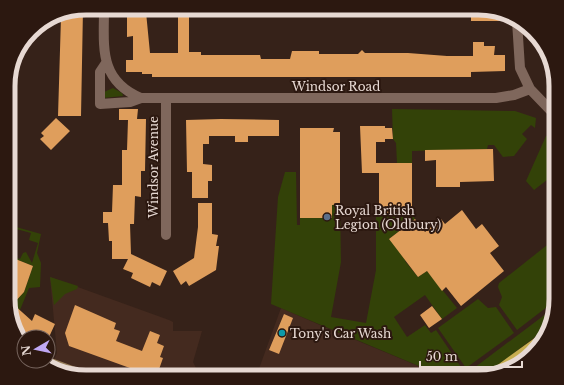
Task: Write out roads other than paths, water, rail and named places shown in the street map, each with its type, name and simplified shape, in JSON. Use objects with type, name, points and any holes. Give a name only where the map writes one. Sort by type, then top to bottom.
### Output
[{"type":"street","name":"Windsor Road","points":[[104,15],[104,55],[106,63],[100,72],[100,104],[130,102],[141,98],[496,98],[514,96],[530,89]]},
{"type":"street","points":[[517,27],[520,68],[530,89],[549,109]]},
{"type":"street","points":[[106,63],[122,85],[131,93],[141,98]]},
{"type":"street","name":"Windsor Avenue","points":[[166,99],[166,235]]},
{"type":"place","name":"Royal British Legion (Oldbury)","points":[[327,217]]},
{"type":"place","name":"Tony's Car Wash","points":[[282,333]]}]
